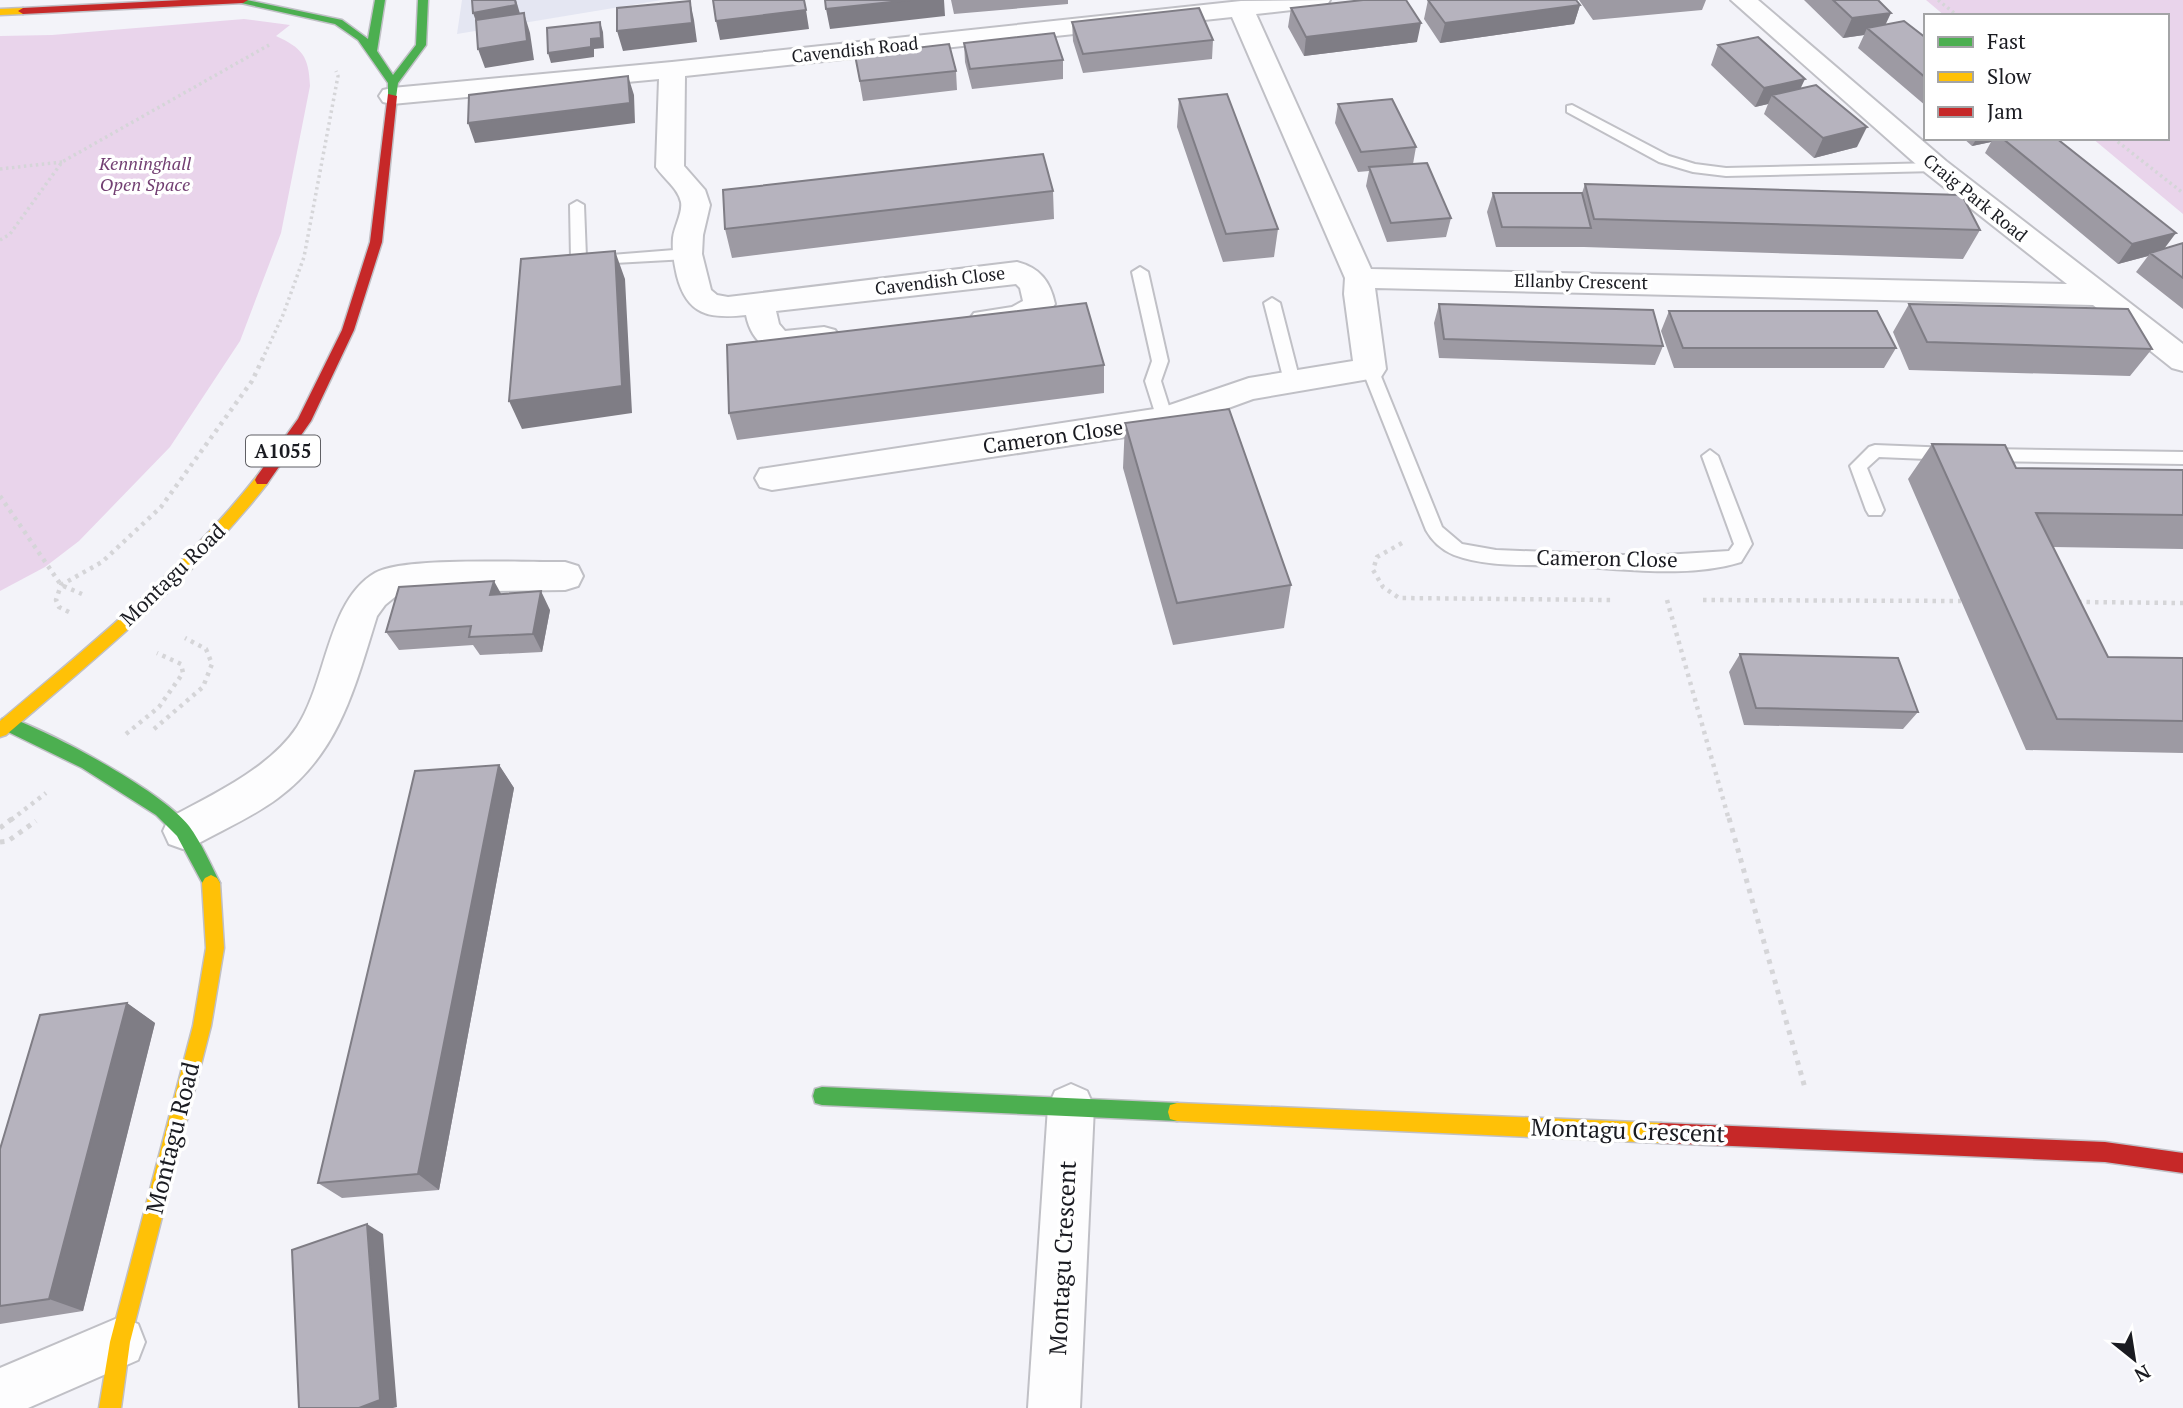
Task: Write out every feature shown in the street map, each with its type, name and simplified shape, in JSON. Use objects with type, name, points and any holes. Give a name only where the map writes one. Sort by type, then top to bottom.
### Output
[{"type":"main road","points":[[8,10],[243,0]]},
{"type":"main road","points":[[371,52],[380,0]]},
{"type":"main road","points":[[237,1],[338,22],[362,38],[393,90],[421,45],[423,0]]},
{"type":"main road","name":"Montagu Road","points":[[110,1408],[120,1342],[202,1026],[215,948],[212,886],[183,831],[162,810],[118,780],[3,725],[210,544],[260,483],[304,422],[348,330],[376,243],[393,90]]},
{"type":"main road","name":"Montagu Crescent","points":[[822,1096],[2105,1152],[2183,1163]]},
{"type":"street","name":"Cavendish Road","points":[[393,90],[671,70],[1318,0]]},
{"type":"street","name":"Craig Park Road","points":[[1742,0],[1936,167],[2183,360]]},
{"type":"street","points":[[1241,8],[1360,278]]},
{"type":"street","name":"Cavendish Close","points":[[671,70],[670,167],[691,190],[710,204],[688,235],[687,254],[697,294],[708,304],[728,307],[1017,272],[1029,276],[1038,291],[1040,304],[1020,316],[952,323]]},
{"type":"street","name":"Ellanby Crescent","points":[[1360,278],[2097,295]]},
{"type":"street","name":"Cameron Close","points":[[772,478],[1165,419],[1249,389],[1370,369],[1359,294],[1360,278]]},
{"type":"street","points":[[760,303],[764,326],[777,342],[858,333]]},
{"type":"street","points":[[183,831],[264,786],[309,743],[328,712],[360,612],[388,582],[402,578],[565,576]]},
{"type":"street","name":"Montagu Crescent","points":[[1054,1408],[1071,1107]]},
{"type":"street","points":[[0,1394],[120,1342]]},
{"type":"lane","points":[[1572,109],[1664,159],[1693,168],[1726,172],[1936,167]]},
{"type":"lane","points":[[577,205],[578,258],[583,262],[687,254]]},
{"type":"lane","points":[[1140,272],[1160,361],[1153,381],[1165,419]]},
{"type":"lane","points":[[1272,303],[1292,381]]},
{"type":"lane","name":"Cameron Close","points":[[1370,369],[1435,530],[1445,542],[1460,550],[1517,557],[1637,561],[1716,561],[1735,557],[1743,544],[1710,456]]},
{"type":"lane","points":[[1875,510],[1858,466],[1875,451],[2183,458]]},
{"type":"path","points":[[1938,0],[1956,14]]},
{"type":"path","points":[[0,169],[62,162],[272,43]]},
{"type":"path","points":[[65,610],[59,607],[56,600],[61,585],[102,562],[161,507],[252,381],[283,315],[304,257],[338,76],[334,63]]},
{"type":"path","points":[[2116,140],[2183,193]]},
{"type":"path","points":[[0,240],[10,234],[62,162]]},
{"type":"path","points":[[0,496],[61,585],[82,594]]},
{"type":"path","points":[[1667,600],[1819,1139]]},
{"type":"path","points":[[2076,602],[2183,603]]},
{"type":"path","points":[[154,729],[203,687],[212,664],[206,649],[185,638]]},
{"type":"path","points":[[146,720],[177,685],[183,673],[181,664],[170,659]]},
{"type":"path","points":[[0,828],[14,816]]},
{"type":"path","points":[[0,842],[8,841],[36,821]]},
{"type":"shaded area","points":[[462,0],[662,0],[457,34]]},
{"type":"green space","points":[[1926,0],[2183,0],[2183,214],[2094,140],[2169,140],[2169,14],[1943,14]]},
{"type":"green space","name":"Kenninghall Open Space","points":[[244,19],[290,25],[276,36],[302,54],[308,67],[310,86],[281,233],[240,341],[170,447],[79,541],[45,567],[0,591],[0,36],[52,35]]},
{"type":"building","points":[[472,0],[515,0],[516,5],[473,13]]},
{"type":"building","points":[[713,0],[804,0],[806,10],[716,21]]},
{"type":"building","points":[[825,0],[910,0],[826,9]]},
{"type":"building","points":[[1363,0],[1406,0],[1421,23],[1306,37],[1291,8]]},
{"type":"building","points":[[1428,0],[1576,0],[1580,5],[1445,23]]},
{"type":"building","points":[[1833,0],[1878,0],[1891,13],[1852,18]]},
{"type":"building","points":[[690,1],[692,23],[617,31],[617,8]]},
{"type":"building","points":[[1199,8],[1213,40],[1083,54],[1072,22]]},
{"type":"building","points":[[524,13],[527,41],[478,49],[476,20]]},
{"type":"building","points":[[1904,21],[1924,36],[1924,76],[1867,28]]},
{"type":"building","points":[[600,22],[601,38],[591,39],[591,47],[548,53],[547,28]]},
{"type":"building","points":[[1054,33],[1063,60],[970,69],[964,43]]},
{"type":"building","points":[[1758,37],[1805,79],[1764,88],[1718,45]]},
{"type":"building","points":[[949,44],[956,71],[860,81],[855,55]]},
{"type":"building","points":[[628,76],[630,103],[468,123],[469,95]]},
{"type":"building","points":[[1816,85],[1867,127],[1823,138],[1772,95]]},
{"type":"building","points":[[1227,94],[1278,229],[1226,234],[1179,99]]},
{"type":"building","points":[[1392,99],[1416,147],[1361,152],[1338,104]]},
{"type":"building","points":[[2004,140],[2059,140],[2176,233],[2132,244]]},
{"type":"building","points":[[1043,154],[1053,191],[725,229],[723,190]]},
{"type":"building","points":[[1427,163],[1451,218],[1391,223],[1369,167]]},
{"type":"building","points":[[1585,184],[1962,195],[1980,230],[1594,219]]},
{"type":"building","points":[[1493,193],[1582,193],[1591,228],[1502,227]]},
{"type":"building","points":[[2183,243],[2183,278],[2150,253]]},
{"type":"building","points":[[615,251],[622,386],[509,401],[521,259]]},
{"type":"building","points":[[1086,303],[1104,365],[729,413],[727,345]]},
{"type":"building","points":[[1439,304],[1653,310],[1663,346],[1444,339]]},
{"type":"building","points":[[1909,304],[2128,309],[2152,349],[1927,342]]},
{"type":"building","points":[[1669,311],[1877,311],[1896,348],[1683,348]]},
{"type":"building","points":[[1229,409],[1291,585],[1177,603],[1125,423]]},
{"type":"building","points":[[1932,444],[2005,445],[2016,468],[2183,470],[2183,515],[2036,513],[2108,657],[2183,658],[2183,721],[2057,719]]},
{"type":"building","points":[[494,581],[490,595],[541,591],[533,634],[469,637],[471,626],[386,632],[399,587]]},
{"type":"building","points":[[1740,654],[1898,658],[1918,712],[1756,708]]},
{"type":"building","points":[[499,765],[418,1174],[318,1183],[415,771]]},
{"type":"building","points":[[127,1003],[49,1299],[0,1306],[0,1149],[40,1015]]},
{"type":"building","points":[[367,1224],[380,1400],[359,1408],[299,1408],[292,1250]]},
{"type":"traffic: fast","points":[[371,53],[380,0]]},
{"type":"traffic: fast","points":[[392,96],[393,83],[421,45],[423,0]]},
{"type":"traffic: fast","points":[[237,1],[338,22],[362,38],[393,83]]},
{"type":"traffic: fast","points":[[8,724],[88,763],[162,810],[183,831],[211,883]]},
{"type":"traffic: fast","points":[[822,1096],[1177,1112]]},
{"type":"traffic: slow","points":[[0,12],[23,11]]},
{"type":"traffic: slow","points":[[0,730],[172,581],[204,549],[262,480]]},
{"type":"traffic: slow","points":[[110,1408],[120,1342],[202,1026],[215,948],[211,883]]},
{"type":"traffic: slow","points":[[1177,1112],[1661,1133]]},
{"type":"traffic: jam","points":[[23,11],[243,0]]},
{"type":"traffic: jam","points":[[262,480],[304,421],[348,330],[376,242],[392,96]]},
{"type":"traffic: jam","points":[[1661,1133],[2105,1152],[2183,1163]]}]
